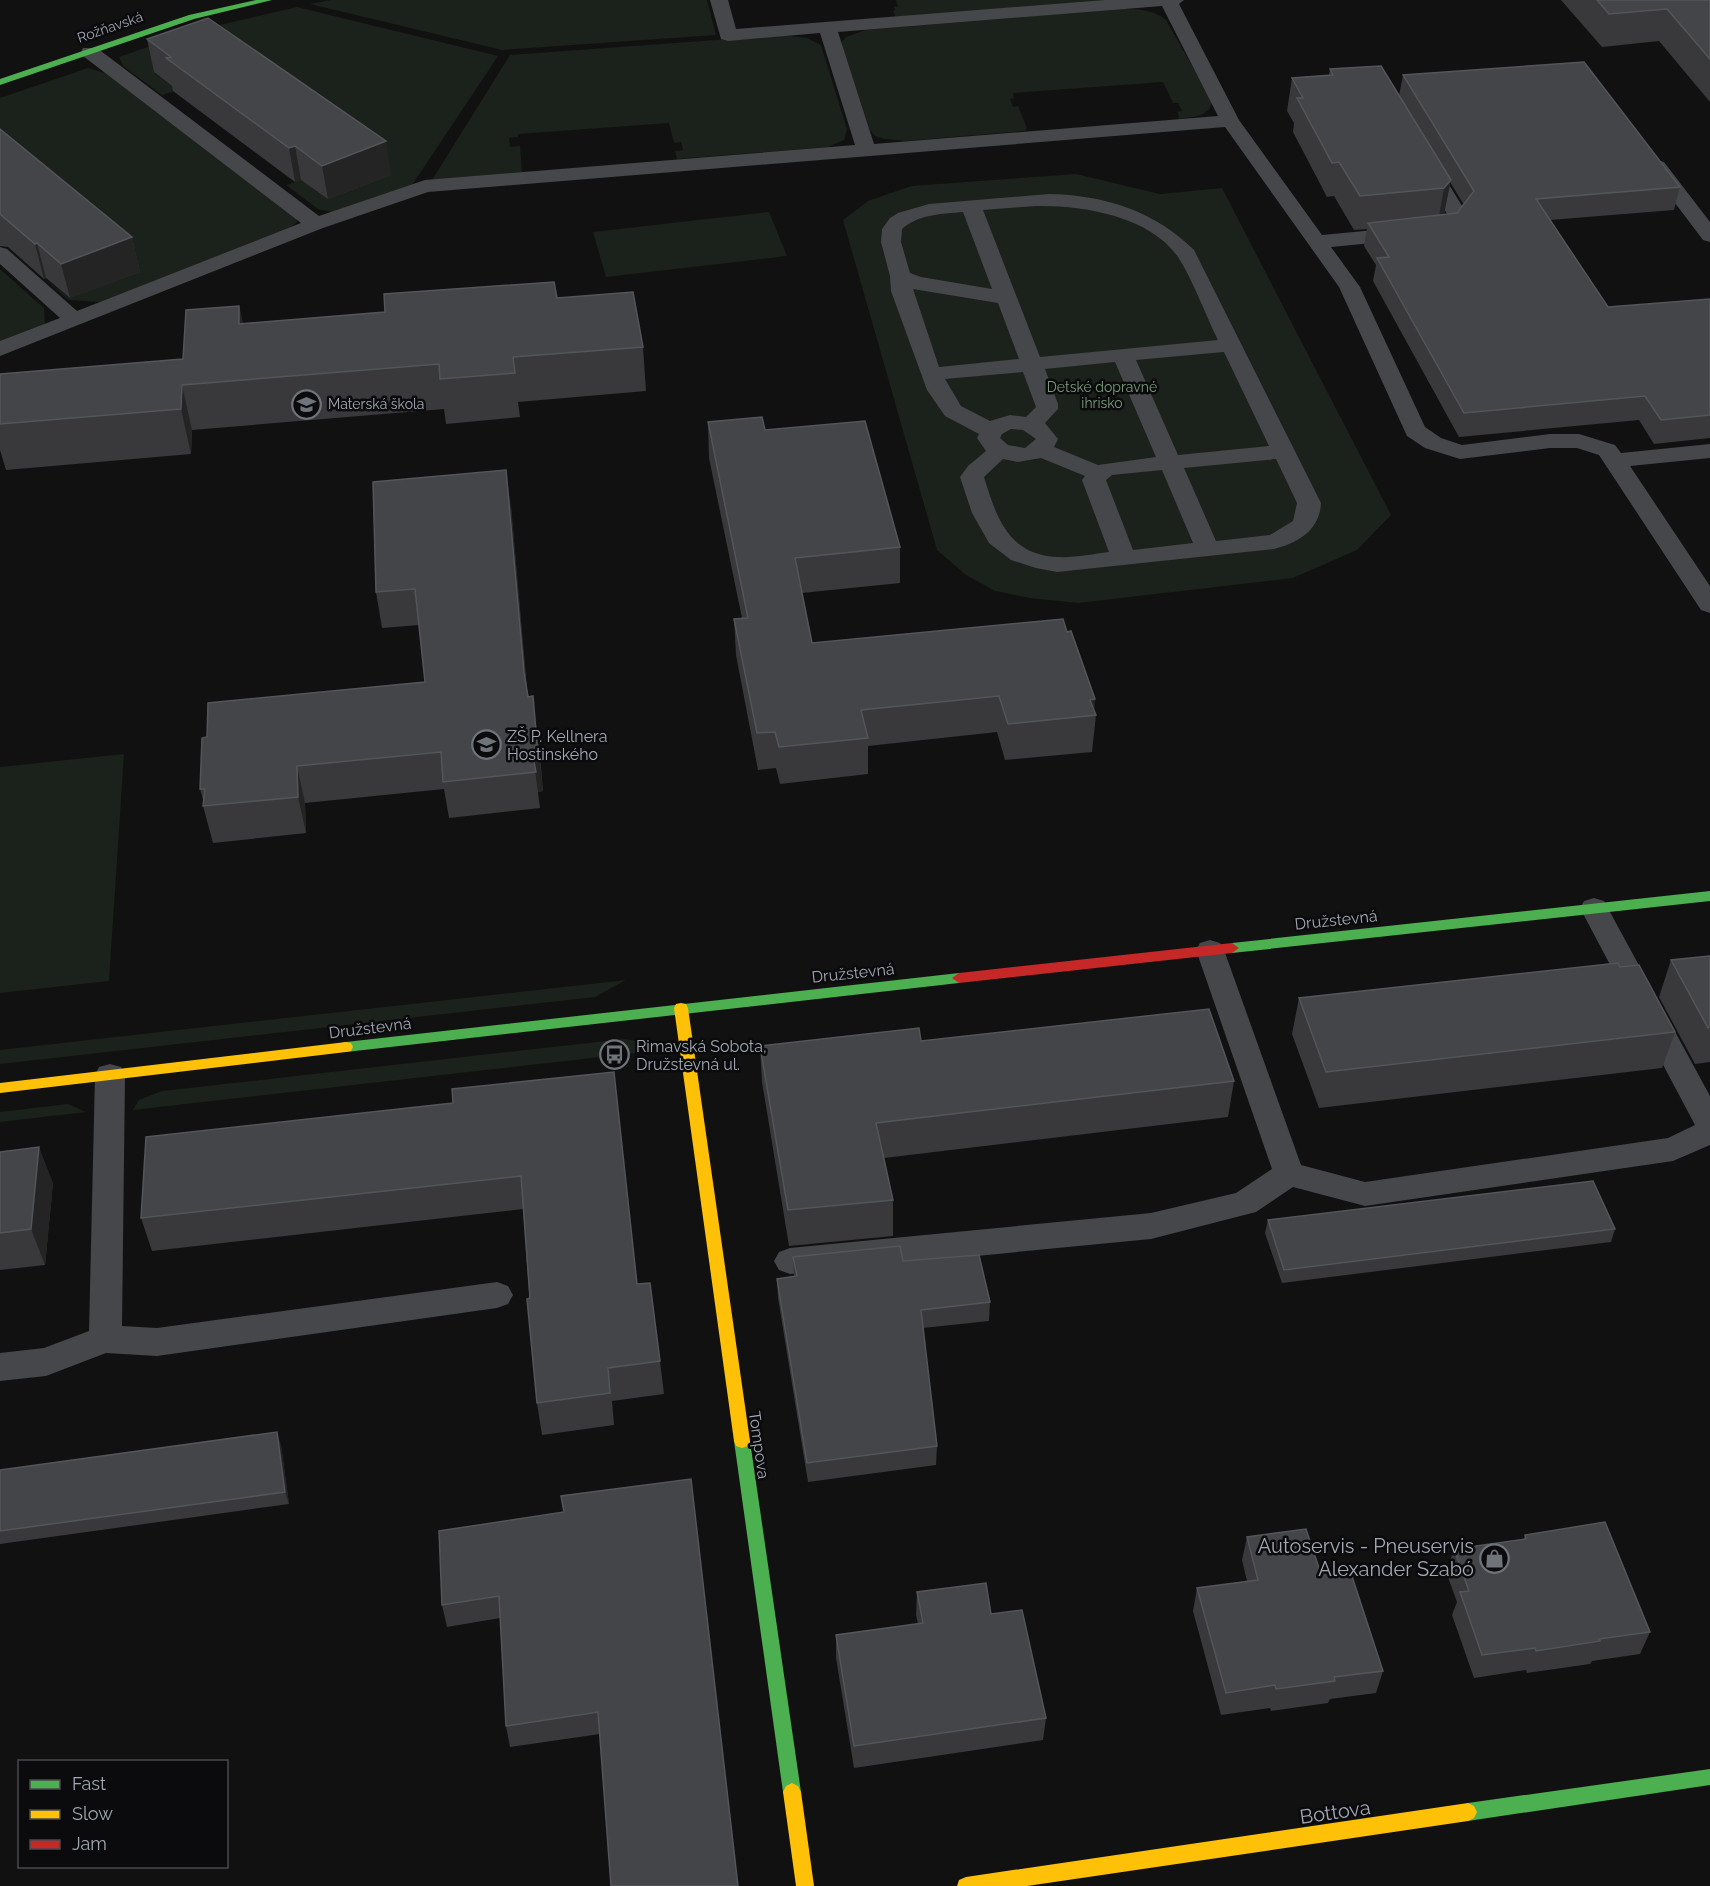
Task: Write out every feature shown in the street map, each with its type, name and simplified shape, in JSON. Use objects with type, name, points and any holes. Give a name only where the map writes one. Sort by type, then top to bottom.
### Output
[{"type":"street","name":"Rožňavská","points":[[0,82],[192,17],[268,0]]},
{"type":"street","name":"Družstevná","points":[[0,1088],[681,1008],[1710,896]]},
{"type":"street","name":"Tompova","points":[[681,1008],[805,1886]]},
{"type":"street","name":"Bottova","points":[[966,1886],[1710,1777]]},
{"type":"lane","points":[[719,0],[728,35],[1170,0],[1230,121],[1348,287],[1415,431],[1433,443],[1460,452],[1550,441],[1579,441],[1607,450],[1710,605]]},
{"type":"lane","points":[[828,28],[866,150]]},
{"type":"lane","points":[[90,52],[316,224]]},
{"type":"lane","points":[[0,349],[316,224],[425,186],[1230,121]]},
{"type":"lane","points":[[1316,242],[1445,230],[1457,214],[1414,143]]},
{"type":"lane","points":[[1657,166],[1710,236]]},
{"type":"lane","points":[[971,206],[924,211],[905,218],[892,229],[890,238],[902,277],[903,291],[927,364],[942,398],[952,411],[995,441],[1012,455],[1025,455],[1040,449],[1047,438],[1043,431],[1031,424],[1010,422],[998,425],[995,441],[972,477],[989,527],[1008,550],[1024,557],[1057,565],[1274,542],[1291,535],[1305,524],[1310,503],[1187,254],[1167,233],[1137,217],[1073,201],[1048,200],[971,206]]},
{"type":"lane","points":[[971,206],[1047,404],[1047,409],[1031,424]]},
{"type":"lane","points":[[0,253],[75,320]]},
{"type":"lane","points":[[902,277],[916,283],[1006,298]]},
{"type":"lane","points":[[933,374],[1232,345]]},
{"type":"lane","points":[[1123,356],[1208,550]]},
{"type":"lane","points":[[1040,449],[1098,473]]},
{"type":"lane","points":[[1124,559],[1094,480],[1098,473],[1107,469],[1284,451]]},
{"type":"lane","points":[[1615,461],[1710,451]]},
{"type":"lane","points":[[1594,908],[1710,1124]]},
{"type":"lane","points":[[1210,950],[1289,1174]]},
{"type":"lane","points":[[105,1339],[110,1075]]},
{"type":"lane","points":[[790,1261],[1151,1226],[1245,1203],[1289,1174],[1365,1194],[1673,1149],[1710,1131]]},
{"type":"lane","points":[[0,1367],[45,1362],[105,1339],[157,1341],[497,1295]]},
{"type":"green space","points":[[331,0],[707,0],[716,35],[502,50],[310,4]]},
{"type":"green space","points":[[896,0],[1112,0],[896,18],[893,11],[894,7],[898,6]]},
{"type":"green space","points":[[297,7],[498,56],[412,185],[332,212],[318,209],[286,185],[301,180],[390,175],[154,73],[178,90],[162,95],[123,66],[119,57],[190,32]]},
{"type":"green space","points":[[1120,9],[1150,12],[1166,20],[1212,101],[1208,110],[1195,117],[1179,119],[1178,112],[1182,111],[1178,103],[1173,103],[1163,82],[1013,93],[1014,98],[1010,99],[1013,107],[1018,106],[1027,128],[1025,131],[905,141],[885,139],[875,136],[870,130],[841,43],[846,37],[865,30]]},
{"type":"green space","points":[[783,35],[807,38],[821,45],[847,129],[844,140],[828,147],[677,159],[675,151],[683,150],[681,142],[674,143],[669,123],[518,134],[518,137],[509,138],[510,147],[520,146],[522,172],[432,180],[510,55]]},
{"type":"green space","points":[[88,68],[105,73],[295,216],[297,222],[290,228],[100,302],[69,300],[44,279],[70,298],[140,271],[0,156],[0,98]]},
{"type":"green space","name":"Detské dopravné ihrisko","points":[[1076,174],[1160,194],[1222,188],[1391,515],[1357,550],[1293,578],[1078,603],[1030,598],[995,591],[966,575],[937,550],[843,220],[868,201],[911,186]]},
{"type":"green space","points":[[769,212],[787,256],[606,277],[593,232]]},
{"type":"green space","points":[[0,269],[44,308],[45,324],[0,342]]},
{"type":"green space","points":[[124,754],[109,981],[0,993],[0,767]]},
{"type":"green space","points":[[626,980],[595,997],[0,1064],[0,1050]]},
{"type":"green space","points":[[624,1039],[637,1041],[654,1051],[133,1110],[139,1100],[162,1091]]},
{"type":"green space","points":[[68,1104],[86,1112],[0,1122],[0,1112]]},
{"type":"building","points":[[1597,0],[1710,0],[1710,59],[1667,9],[1609,14]]},
{"type":"building","points":[[208,18],[386,141],[322,166],[295,146],[289,148],[166,58],[171,57],[147,39]]},
{"type":"building","points":[[1584,62],[1680,187],[1536,199],[1608,307],[1710,299],[1710,415],[1661,420],[1645,396],[1464,413],[1377,258],[1389,257],[1368,223],[1457,213],[1474,191],[1403,75]]},
{"type":"building","points":[[1381,66],[1451,180],[1444,188],[1360,196],[1339,162],[1332,163],[1297,98],[1303,98],[1292,78],[1333,75],[1330,69]]},
{"type":"building","points":[[0,129],[132,237],[61,264],[37,243],[35,244],[0,214]]},
{"type":"building","points":[[554,282],[557,298],[633,292],[643,347],[513,357],[515,373],[440,379],[439,364],[182,385],[181,409],[0,424],[0,374],[183,359],[186,310],[239,306],[239,324],[385,312],[384,294]]},
{"type":"building","points":[[762,417],[765,430],[865,421],[900,547],[795,558],[812,643],[1063,619],[1067,632],[1071,631],[1095,699],[1090,700],[1096,715],[1008,724],[999,696],[861,710],[868,738],[779,747],[775,732],[757,733],[734,619],[748,618],[708,422]]},
{"type":"building","points":[[506,470],[524,672],[528,697],[533,696],[538,755],[533,756],[536,772],[443,782],[441,752],[297,766],[298,797],[203,806],[205,789],[200,789],[202,738],[207,737],[208,703],[425,682],[415,589],[376,592],[373,482]]},
{"type":"building","points":[[1710,956],[1710,1027],[1708,1028],[1671,960]]},
{"type":"building","points":[[1618,963],[1620,967],[1639,965],[1675,1032],[1326,1072],[1299,998]]},
{"type":"building","points":[[1209,1009],[1234,1081],[876,1123],[893,1200],[788,1210],[760,1046],[919,1028],[921,1041]]},
{"type":"building","points":[[614,1072],[637,1284],[650,1283],[660,1361],[608,1368],[610,1393],[537,1403],[527,1299],[530,1298],[521,1176],[141,1218],[146,1137],[453,1103],[452,1089]]},
{"type":"building","points":[[39,1147],[31,1229],[0,1233],[0,1152]]},
{"type":"building","points":[[1593,1181],[1615,1229],[1284,1270],[1268,1220]]},
{"type":"building","points":[[900,1246],[903,1261],[979,1255],[990,1302],[921,1310],[937,1446],[807,1463],[777,1279],[797,1276],[793,1257]]},
{"type":"building","points":[[277,1432],[285,1492],[0,1531],[0,1470]]},
{"type":"building","points":[[691,1479],[738,1886],[611,1886],[598,1712],[506,1726],[499,1596],[442,1605],[439,1531],[564,1512],[561,1496]]},
{"type":"building","points":[[1605,1522],[1650,1632],[1536,1651],[1535,1648],[1482,1655],[1460,1592],[1469,1591],[1454,1549],[1526,1539],[1525,1535]]},
{"type":"building","points":[[1306,1529],[1320,1571],[1349,1567],[1383,1671],[1334,1677],[1335,1681],[1276,1689],[1275,1685],[1226,1693],[1197,1588],[1258,1580],[1247,1537]]},
{"type":"building","points":[[986,1583],[991,1614],[1022,1610],[1046,1718],[854,1746],[836,1635],[923,1623],[917,1592]]},
{"type":"traffic: fast","points":[[0,82],[192,17],[268,0]]},
{"type":"traffic: fast","points":[[1232,948],[1710,896]]},
{"type":"traffic: fast","points":[[346,1047],[959,978]]},
{"type":"traffic: fast","points":[[742,1441],[792,1792]]},
{"type":"traffic: fast","points":[[1468,1812],[1710,1777]]},
{"type":"traffic: slow","points":[[681,1008],[742,1441]]},
{"type":"traffic: slow","points":[[0,1088],[346,1047]]},
{"type":"traffic: slow","points":[[792,1792],[805,1886]]},
{"type":"traffic: slow","points":[[966,1886],[1468,1812]]},
{"type":"traffic: jam","points":[[959,978],[1232,948]]},
{"type":"place","name":"Materská škola","points":[[307,404]]},
{"type":"place","name":"ZŠ P. Kellnera Hostinského","points":[[486,745]]},
{"type":"place","name":"Rimavská Sobota, Družstevná ul.","points":[[615,1055]]},
{"type":"place","name":"Autoservis - Pneuservis Alexander Szabó","points":[[1495,1558]]}]
